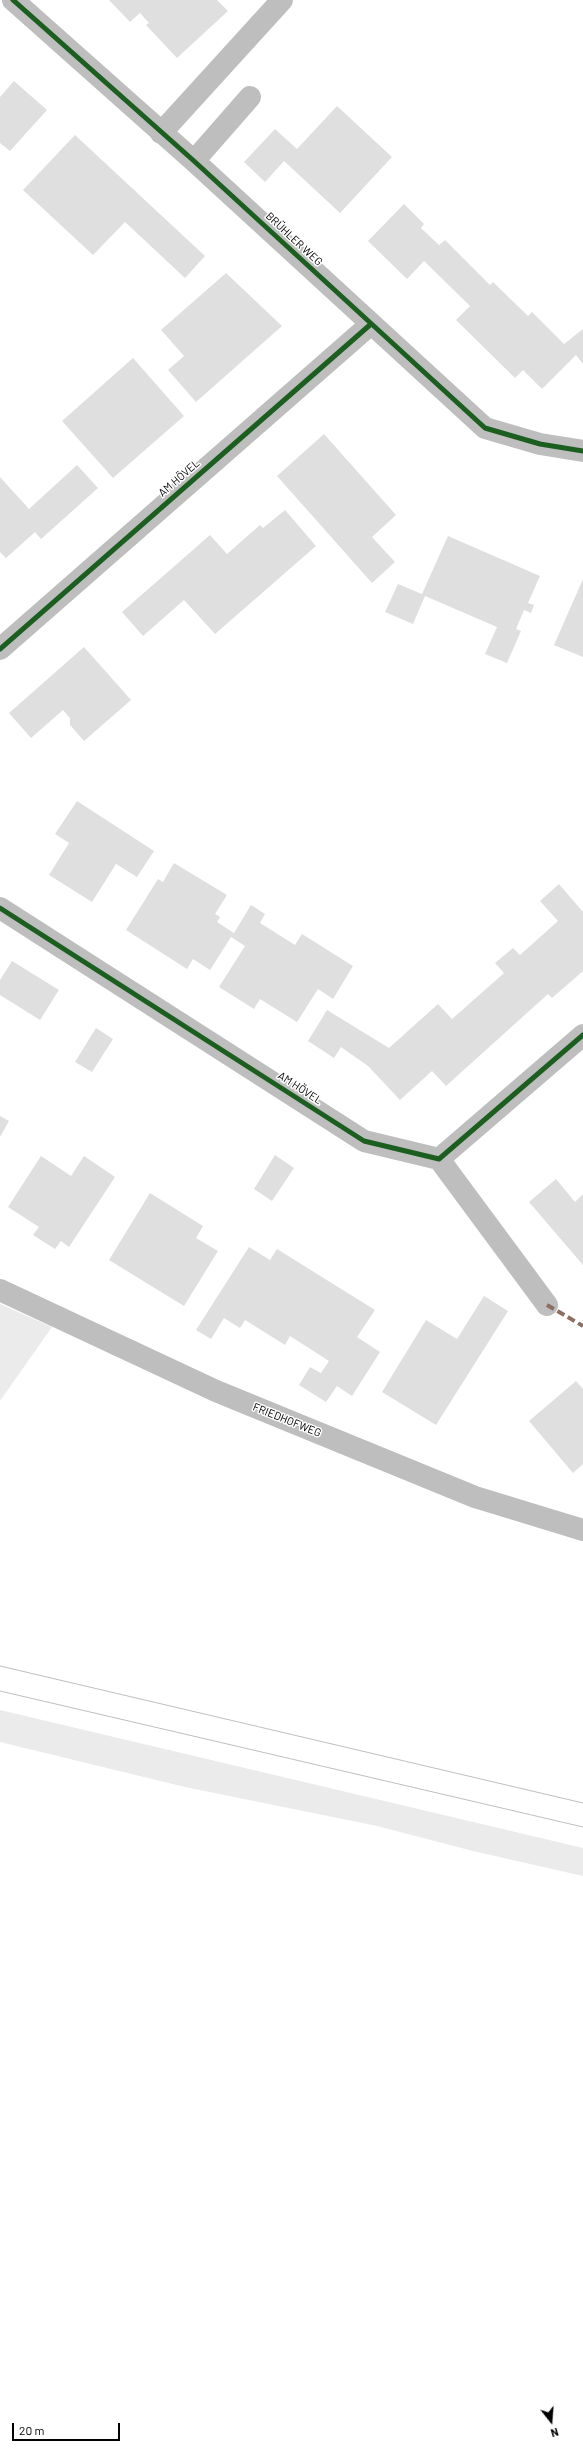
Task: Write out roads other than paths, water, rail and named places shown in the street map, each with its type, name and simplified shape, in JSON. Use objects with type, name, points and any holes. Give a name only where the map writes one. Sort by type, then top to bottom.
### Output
[{"type":"street","name":"BRÜHLER WEG","points":[[13,0],[194,161],[485,428],[540,444],[583,451]]},
{"type":"street","points":[[161,133],[282,0]]},
{"type":"street","points":[[194,161],[250,97]]},
{"type":"street","name":"AM HÖVEL","points":[[0,649],[371,324]]},
{"type":"street","name":"AM HÖVEL","points":[[0,908],[364,1141],[439,1159]]},
{"type":"street","points":[[547,1305],[439,1159],[583,1035]]},
{"type":"street","name":"FRIEDHOFWEG","points":[[0,1290],[216,1391],[475,1497],[583,1530]]},
{"type":"tram line","points":[[0,1666],[583,1803]]},
{"type":"tram line","points":[[0,1691],[583,1827]]}]
